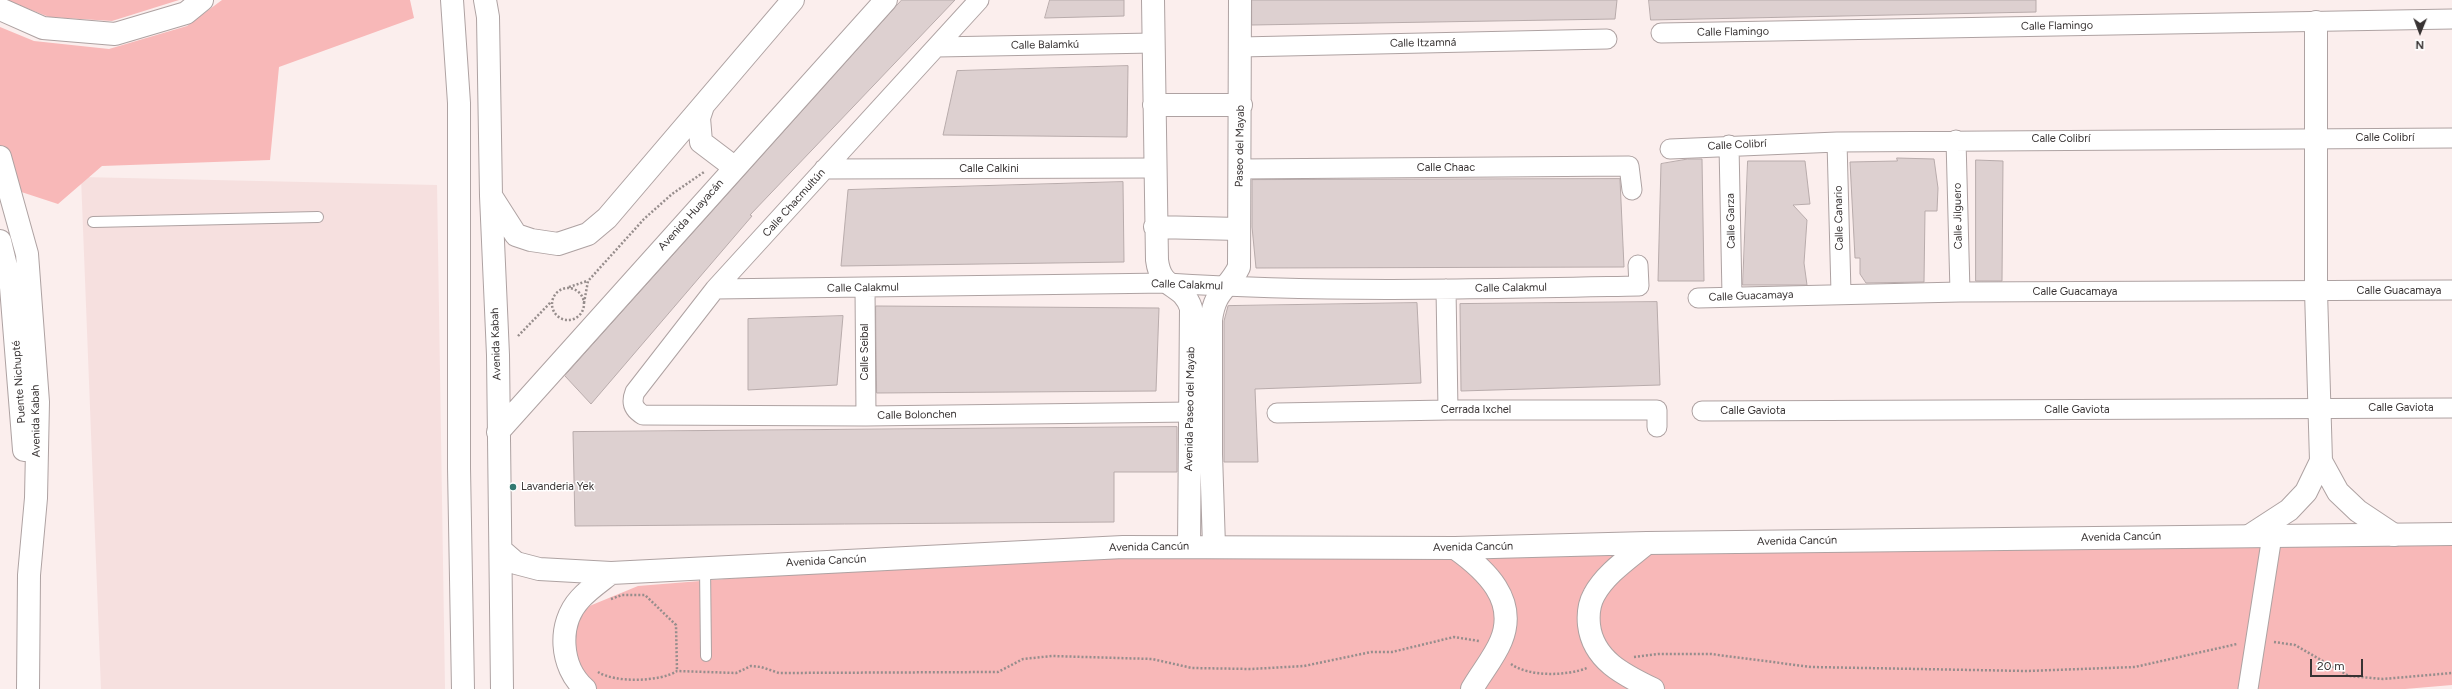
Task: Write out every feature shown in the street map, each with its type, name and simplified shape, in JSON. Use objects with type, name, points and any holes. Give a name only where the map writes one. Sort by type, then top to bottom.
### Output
[{"type":"main road","points":[[0,9],[43,28],[116,34],[186,13],[202,0]]},
{"type":"main road","points":[[452,0],[459,103],[459,468],[463,689]]},
{"type":"main road","name":"Avenida Kabah","points":[[485,0],[488,17],[491,196],[498,356],[502,689]]},
{"type":"main road","points":[[459,103],[491,196],[504,221],[516,235],[531,240],[558,244],[588,234],[608,218],[793,0]]},
{"type":"main road","name":"Avenida Huayacán","points":[[498,432],[734,167],[886,0]]},
{"type":"main road","points":[[1153,0],[1155,227],[1158,272],[1167,283]]},
{"type":"main road","name":"Paseo del Mayab","points":[[1224,287],[1233,279],[1239,267],[1241,105],[1240,0]]},
{"type":"main road","points":[[2249,536],[2289,510],[2306,492],[2321,461],[2316,291],[2316,22]]},
{"type":"main road","points":[[1154,105],[1241,105]]},
{"type":"main road","points":[[702,106],[699,124],[701,142],[734,167]]},
{"type":"main road","name":"Avenida Kabah","points":[[0,157],[27,254],[38,402],[36,498],[29,575],[28,689]]},
{"type":"main road","points":[[1155,227],[1239,229]]},
{"type":"main road","name":"Puente Nichupté","points":[[0,241],[11,287],[32,548]]},
{"type":"main road","name":"Avenida Paseo del Mayab","points":[[1167,283],[1187,296],[1191,308],[1189,546]]},
{"type":"main road","name":"Avenida Paseo del Mayab","points":[[1214,546],[1211,454],[1211,320],[1214,302],[1224,287]]},
{"type":"main road","points":[[2321,461],[2338,492],[2358,511],[2394,535]]},
{"type":"main road","name":"Avenida Cancún","points":[[501,550],[516,563],[539,570],[611,573],[705,567],[1123,547],[1214,546],[1455,548],[1647,543],[2452,534]]},
{"type":"main road","points":[[1647,543],[1599,588],[1591,603],[1590,634],[1598,651],[1617,670],[1653,689]]},
{"type":"main road","points":[[1455,548],[1478,565],[1498,589],[1506,620],[1504,632],[1496,650],[1472,689]]},
{"type":"main road","points":[[585,689],[571,671],[564,655],[566,627],[570,614],[579,600],[611,573]]},
{"type":"street","name":"Calle Chacmultún","points":[[643,415],[633,406],[635,392],[716,289],[979,0]]},
{"type":"street","name":"Calle Flamingo","points":[[1661,33],[2452,19]]},
{"type":"street","name":"Calle Itzamná","points":[[1240,47],[1607,39]]},
{"type":"street","name":"Calle Balamkú","points":[[937,47],[1153,43]]},
{"type":"street","name":"Calle Colibrí","points":[[1670,149],[1729,145],[1956,140],[2316,137],[2452,138]]},
{"type":"street","name":"Calle Jilguero","points":[[1956,140],[1960,292]]},
{"type":"street","name":"Calle Canario","points":[[1837,142],[1841,293]]},
{"type":"street","name":"Calle Garza","points":[[1729,145],[1732,296]]},
{"type":"street","name":"Calle Chaac","points":[[1240,169],[1630,166],[1632,190]]},
{"type":"street","name":"Calle Calkini","points":[[824,169],[1154,168]]},
{"type":"street","name":"Calle Calakmul","points":[[716,289],[1167,283],[1224,287],[1446,289],[1639,286],[1638,265]]},
{"type":"street","name":"Calle Seibal","points":[[865,288],[866,416]]},
{"type":"street","points":[[1446,289],[1448,410]]},
{"type":"street","name":"Calle Guacamaya","points":[[1698,298],[1841,293],[2452,290]]},
{"type":"street","name":"Calle Gaviota","points":[[1702,411],[2452,408]]},
{"type":"street","name":"Cerrada Ixchel","points":[[1277,413],[1448,410],[1657,410],[1657,427]]},
{"type":"street","name":"Calle Bolonchen","points":[[643,415],[866,416],[1191,412]]},
{"type":"street","points":[[2248,689],[2272,536]]},
{"type":"lane","points":[[93,222],[318,217]]},
{"type":"lane","points":[[705,567],[706,656]]},
{"type":"path","points":[[498,356],[551,302],[559,290],[588,281]]},
{"type":"path","points":[[551,302],[552,308],[557,316],[567,320],[577,317],[584,308],[583,298],[578,291],[569,288]]},
{"type":"path","points":[[605,602],[622,595],[630,595],[645,596],[654,602],[676,625],[677,671]]},
{"type":"path","points":[[594,668],[599,673],[614,678],[649,679],[669,676],[677,671],[736,673],[751,666],[761,667],[779,674],[998,672],[1023,659],[1052,656],[1139,658],[1192,668],[1251,669],[1304,666],[1371,652],[1392,652],[1454,637],[1477,640],[1496,650],[1512,665],[1531,672],[1577,672],[1606,660],[1658,654],[1711,654],[1811,667],[2035,671],[2135,667],[2256,639],[2295,645],[2349,676],[2383,679],[2452,673]]},
{"type":"shaded area","points":[[6,0],[179,0],[112,21],[49,17]]},
{"type":"shaded area","points":[[222,0],[410,0],[414,18],[279,67],[270,160],[102,166],[58,204],[0,185],[0,27],[34,41],[109,49],[187,26]]},
{"type":"shaded area","points":[[81,177],[437,185],[445,689],[101,689]]},
{"type":"shaded area","points":[[2452,538],[2452,685],[2405,689],[586,689],[580,684],[570,614],[638,586],[1123,547]]},
{"type":"building","points":[[902,0],[955,0],[750,215],[752,216],[591,404],[565,376]]},
{"type":"building","points":[[1050,0],[1124,0],[1124,16],[1045,18]]},
{"type":"building","points":[[1252,0],[1617,0],[1615,19],[1252,25]]},
{"type":"building","points":[[1649,0],[2036,0],[2036,12],[1651,20]]},
{"type":"building","points":[[1128,66],[1127,137],[943,135],[957,71]]},
{"type":"building","points":[[1897,158],[1934,159],[1938,188],[1937,211],[1925,211],[1924,282],[1866,283],[1860,274],[1860,258],[1855,258],[1850,162],[1897,161]]},
{"type":"building","points":[[1688,159],[1702,159],[1704,281],[1658,281],[1661,164]]},
{"type":"building","points":[[1976,160],[2003,161],[2002,281],[1976,281]]},
{"type":"building","points":[[1748,161],[1805,161],[1810,204],[1793,205],[1807,220],[1804,263],[1807,285],[1743,285]]},
{"type":"building","points":[[1620,179],[1624,267],[1256,268],[1252,227],[1252,180]]},
{"type":"building","points":[[1123,182],[1124,262],[841,266],[848,190]]},
{"type":"building","points":[[1657,302],[1660,385],[1461,391],[1460,304]]},
{"type":"building","points":[[1417,303],[1421,383],[1255,389],[1258,462],[1224,462],[1224,321],[1228,306]]},
{"type":"building","points":[[876,306],[1159,308],[1156,391],[877,393]]},
{"type":"building","points":[[843,316],[837,385],[748,390],[748,319]]},
{"type":"building","points":[[1177,427],[1177,472],[1114,472],[1114,522],[575,526],[573,432]]},
{"type":"place","name":"Lavanderia Yek","points":[[513,487]]}]
